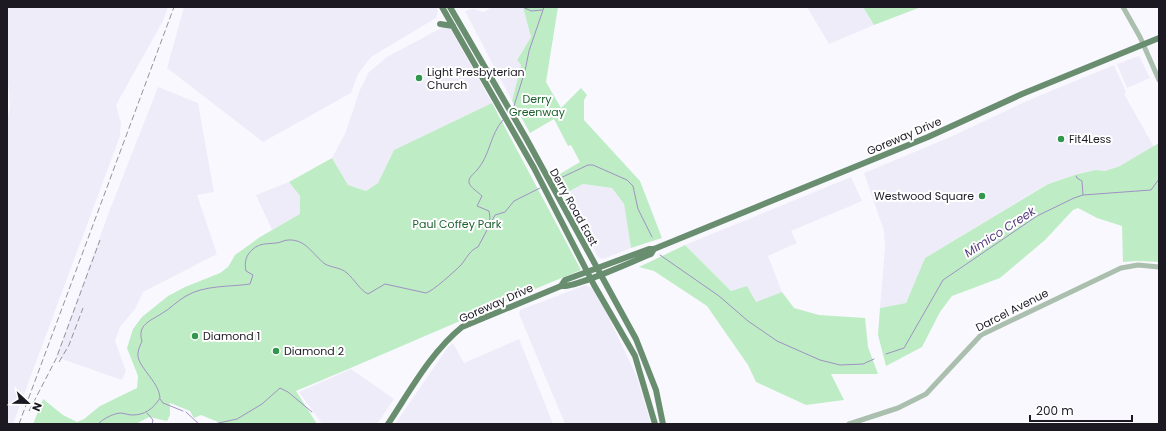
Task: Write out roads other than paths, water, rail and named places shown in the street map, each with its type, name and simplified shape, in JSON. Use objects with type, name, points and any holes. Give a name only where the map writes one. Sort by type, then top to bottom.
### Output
[{"type":"main road","name":"Derry Road East","points":[[442,7],[511,128],[537,166]]},
{"type":"main road","name":"Derry Road East","points":[[450,7],[518,124],[545,181],[568,216],[636,339],[656,390],[663,424]]},
{"type":"main road","points":[[440,24],[453,26]]},
{"type":"main road","name":"Goreway Drive","points":[[561,286],[565,280],[649,249],[654,249],[665,245],[928,137],[1016,97],[1159,38]]},
{"type":"main road","points":[[511,128],[512,123],[518,124]]},
{"type":"main road","name":"Derry Road East","points":[[551,191],[562,219],[591,278],[635,356],[655,424]]},
{"type":"main road","points":[[562,219],[568,216]]},
{"type":"main road","name":"Goreway Drive","points":[[388,424],[450,336],[462,327],[561,286],[568,287],[600,275],[651,254],[654,249]]},
{"type":"street","points":[[1123,7],[1144,44],[1159,80]]},
{"type":"street","name":"Darcel Avenue","points":[[849,424],[898,408],[926,394],[974,342],[998,327],[1121,268],[1138,265],[1159,267]]},
{"type":"waterway","points":[[523,7],[531,11],[542,10]]},
{"type":"waterway","points":[[513,109],[525,71],[529,51],[544,7]]},
{"type":"waterway","points":[[488,224],[490,218],[489,211],[477,206],[482,196],[471,187],[469,181],[470,177],[485,158],[495,132],[503,120]]},
{"type":"waterway","name":"Mimico Creek","points":[[552,182],[588,165],[593,165],[627,180],[633,186],[638,209],[652,237]]},
{"type":"waterway","points":[[1076,176],[1082,181],[1083,195]]},
{"type":"waterway","name":"Mimico Creek","points":[[886,354],[904,348],[943,280],[1037,216],[1083,195],[1151,190],[1159,179]]},
{"type":"waterway","name":"Mimico Creek","points":[[98,424],[102,420],[117,414],[122,413],[137,415],[145,413],[160,398],[156,386],[138,358],[138,351],[142,341],[141,331],[143,327],[149,321],[193,292],[209,288],[250,284],[253,275],[246,271],[245,262],[247,256],[256,247],[286,240],[294,240],[300,242],[308,248],[325,264],[344,271],[350,275],[362,290],[368,294],[385,284],[426,293],[434,289],[449,276],[461,265],[470,252],[478,247],[495,215],[505,212],[514,201],[540,188]]},
{"type":"waterway","name":"Mimico Creek","points":[[660,255],[719,296],[748,321],[777,341],[820,360],[840,365],[863,364],[874,359]]},
{"type":"waterway","points":[[214,424],[237,419],[262,404],[280,388],[288,392],[312,412]]},
{"type":"waterway","points":[[160,399],[163,403],[183,411]]},
{"type":"waterway","points":[[186,412],[199,424]]},
{"type":"waterway","points":[[147,413],[153,420],[152,424]]},
{"type":"railway","points":[[19,424],[174,7]]},
{"type":"railway","points":[[29,411],[56,359],[100,240]]},
{"type":"railway","points":[[59,362],[69,345],[83,308]]},
{"type":"place","name":"Light Presbyterian Church","points":[[419,78]]},
{"type":"place","name":"Fit4Less","points":[[1061,139]]},
{"type":"place","name":"Westwood Square","points":[[982,196]]},
{"type":"place","name":"Diamond 1","points":[[195,336]]},
{"type":"place","name":"Diamond 2","points":[[276,351]]},
{"type":"park label","name":"Derry Greenway","points":[[537,105]]},
{"type":"park label","name":"Paul Coffey Park","points":[[457,224]]}]
